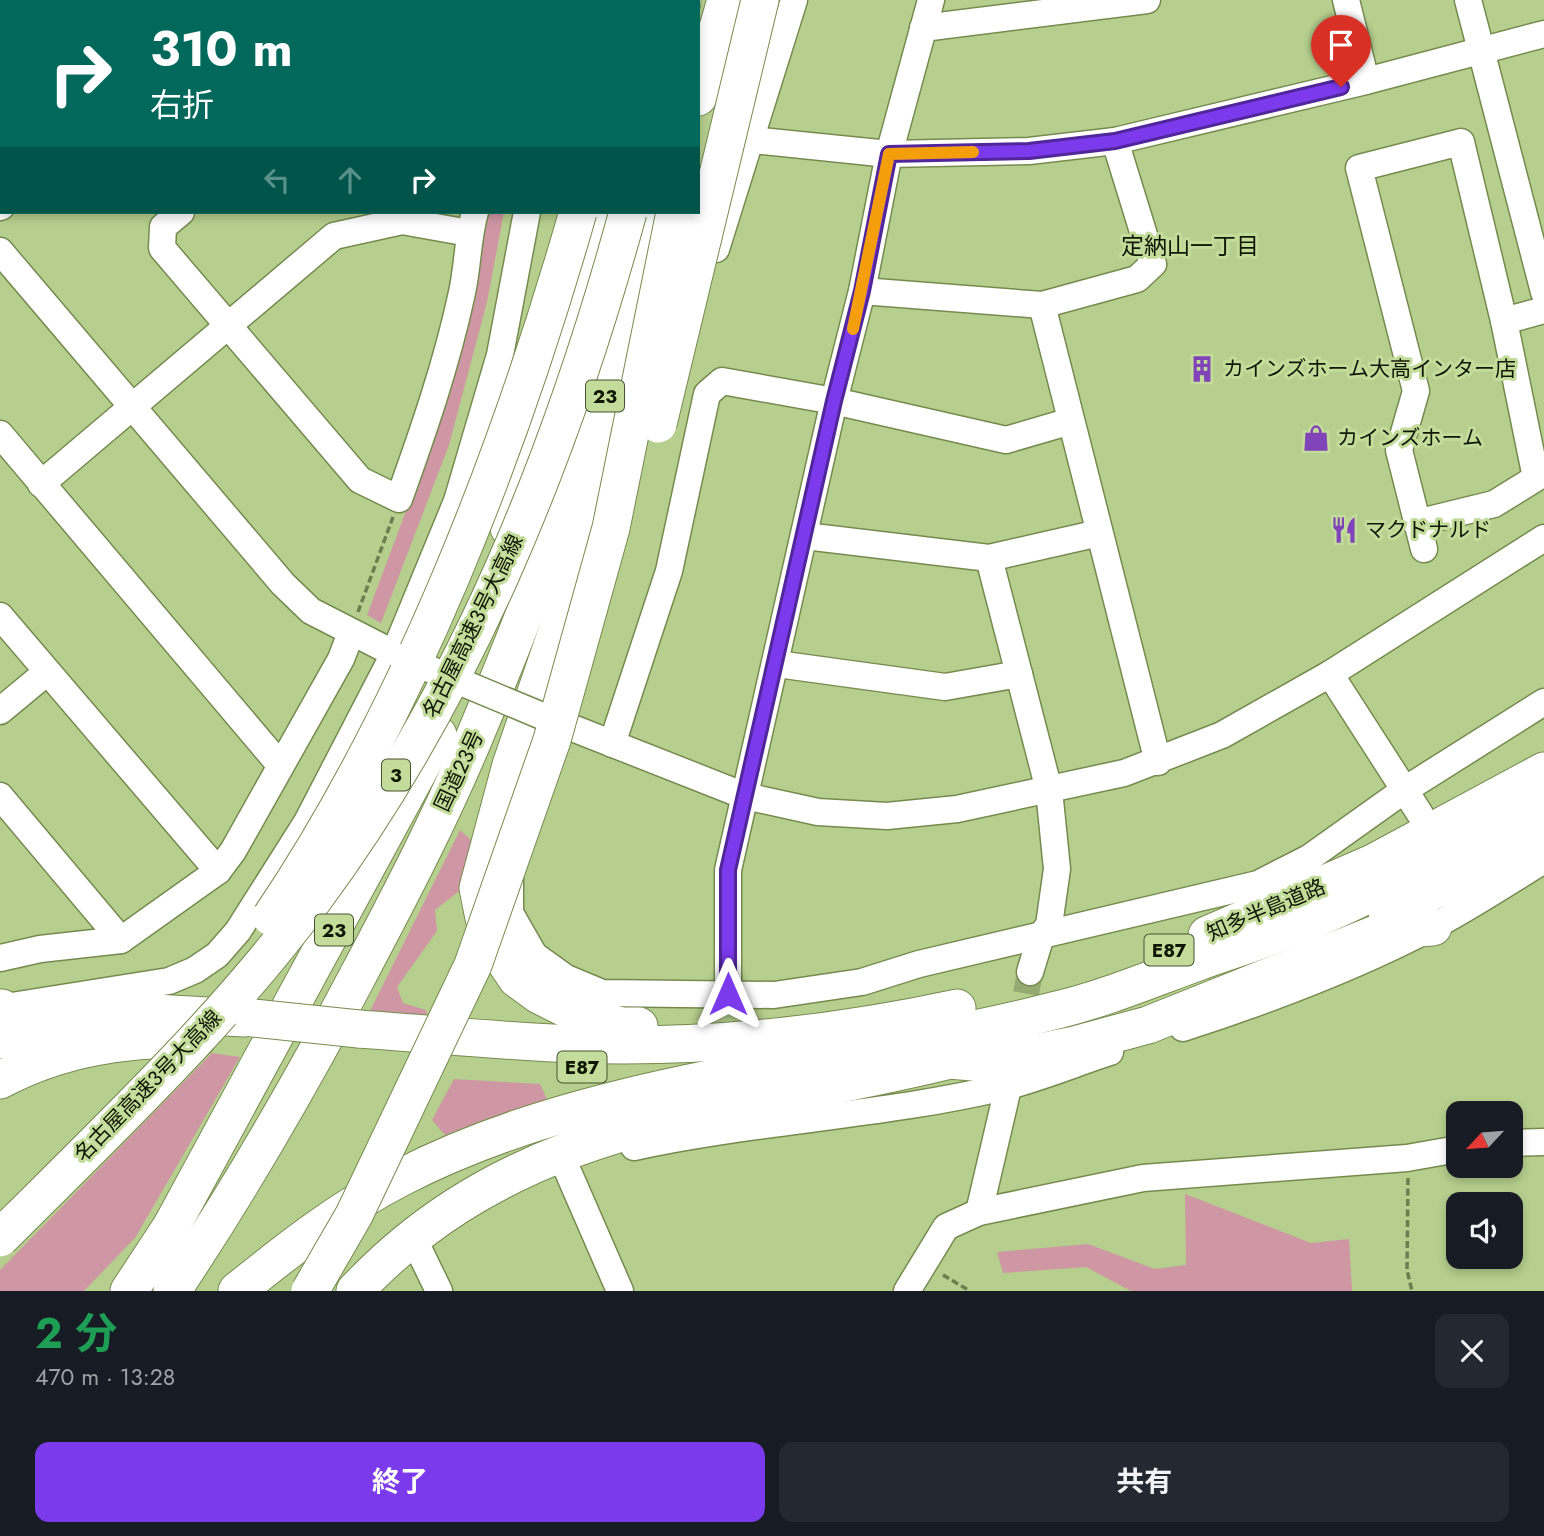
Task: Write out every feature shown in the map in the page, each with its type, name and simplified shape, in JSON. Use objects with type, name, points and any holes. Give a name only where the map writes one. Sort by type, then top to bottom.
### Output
[{"type":"highway","points":[[473,965],[502,919],[566,746],[615,590],[696,271],[760,0]]},
{"type":"highway","points":[[700,72],[724,4]]},
{"type":"highway","points":[[700,90],[724,4]]},
{"type":"highway","points":[[503,553],[536,416],[568,214]]},
{"type":"highway","points":[[120,1116],[188,1022],[254,942],[294,883],[418,654],[524,383],[577,214]]},
{"type":"highway","name":"国道23号","points":[[129,1291],[171,1227],[445,722],[503,553],[606,214]]},
{"type":"highway","name":"名古屋高速3号大高線","points":[[0,1238],[229,1000],[312,902],[402,767],[456,673],[497,586],[540,481],[610,278],[627,214]]},
{"type":"highway","name":"国道23号","points":[[172,1291],[217,1224],[306,1072],[404,889],[479,728],[612,375],[662,214]]},
{"type":"highway","points":[[310,1291],[354,1215],[473,965],[552,740],[596,586],[642,383],[675,214]]},
{"type":"highway","points":[[612,375],[622,417],[572,588],[511,765],[487,849],[478,888],[484,918],[502,957],[517,979],[540,995],[581,1016],[622,1026],[695,1024],[763,1039]]},
{"type":"highway","name":"知多半島道路","points":[[763,1039],[922,1015],[993,1000],[1161,953],[1249,918],[1373,863],[1544,771]]},
{"type":"highway","name":"知多半島道路","points":[[821,1060],[978,1029],[1128,990],[1326,915],[1454,851],[1544,800]]},
{"type":"highway","points":[[355,1291],[426,1226],[467,1198],[517,1170],[573,1147],[636,1128],[948,1060],[1138,1008],[1270,961],[1441,887],[1544,829]]},
{"type":"highway","points":[[948,1060],[986,1063],[1074,1045],[1148,1025],[1386,930],[1451,910]]},
{"type":"highway","points":[[0,1016],[60,1023],[118,1011],[173,1016],[246,1029],[352,1038]]},
{"type":"highway","points":[[0,1062],[38,1043],[115,1025],[173,1016]]},
{"type":"highway","points":[[0,1080],[77,1049],[115,1042],[246,1029]]},
{"type":"highway","name":"E87","points":[[352,1038],[574,1044],[763,1039]]},
{"type":"highway","name":"E87","points":[[352,1038],[544,1066],[727,1068],[821,1060]]},
{"type":"highway","points":[[237,1291],[325,1221],[400,1178],[468,1147],[538,1121],[621,1099],[821,1060]]},
{"type":"highway","points":[[99,1291],[171,1227]]},
{"type":"street","points":[[794,0],[707,277],[603,534],[547,718],[509,867],[510,913],[534,955],[566,978],[602,993],[774,995],[862,982],[919,964],[1258,884],[1309,858],[1403,790],[1544,702]]},
{"type":"street","points":[[728,994],[728,870],[777,664],[834,401],[862,291],[889,154],[931,0]]},
{"type":"street","points":[[923,28],[1147,0]]},
{"type":"street","points":[[1346,0],[1366,81]]},
{"type":"street","points":[[1468,0],[1544,292]]},
{"type":"street","points":[[752,140],[889,154],[1029,151],[1115,141],[1366,81],[1544,34]]},
{"type":"street","points":[[862,291],[1042,305],[1137,279],[1153,264],[1115,141]]},
{"type":"street","points":[[1416,523],[1494,504],[1536,478],[1504,321],[1461,142],[1359,168],[1416,391],[1399,450],[1416,523],[1423,549]]},
{"type":"street","points":[[41,484],[228,328],[334,236],[402,220],[472,222],[462,295],[433,402],[399,499],[360,480],[228,328],[162,248],[163,227],[179,214]]},
{"type":"street","points":[[0,1016],[169,982],[195,971],[217,955],[238,931],[307,822],[398,655],[457,501],[500,355],[527,214]]},
{"type":"street","points":[[0,251],[283,584],[311,611],[398,655],[612,744],[745,796],[818,812],[887,816],[957,809],[1124,774],[1158,762],[1222,735],[1330,674],[1544,538]]},
{"type":"street","points":[[1491,270],[1535,259]]},
{"type":"street","points":[[1042,305],[1158,762]]},
{"type":"street","points":[[1504,321],[1544,310]]},
{"type":"street","points":[[612,744],[668,571],[707,394],[722,381],[834,401],[1006,440],[1071,421]]},
{"type":"street","points":[[0,434],[281,765]]},
{"type":"street","points":[[804,536],[989,558],[1099,533]]},
{"type":"street","points":[[989,558],[1049,790],[1056,869],[1049,925],[1041,936],[1030,972]]},
{"type":"street","points":[[0,616],[218,871]]},
{"type":"street","points":[[0,958],[40,949],[121,940],[218,871],[233,851],[341,659],[351,633]]},
{"type":"street","points":[[777,664],[945,687],[1019,674]]},
{"type":"street","points":[[0,711],[47,672]]},
{"type":"street","points":[[1330,674],[1420,814]]},
{"type":"street","points":[[0,796],[121,940]]},
{"type":"street","points":[[380,1291],[419,1252],[485,1208],[566,1167],[612,1152],[666,1140],[879,1110],[1010,1080],[1233,1012],[1315,980],[1544,859]]},
{"type":"street","points":[[979,1212],[1010,1080]]},
{"type":"street","points":[[1523,1143],[1544,1142]]},
{"type":"street","points":[[907,1291],[946,1227],[979,1212],[1143,1178],[1407,1158],[1446,1151]]},
{"type":"street","points":[[566,1167],[620,1291]]},
{"type":"street","points":[[419,1252],[431,1286]]},
{"type":"path","points":[[351,633],[399,499]]},
{"type":"path","points":[[1407,1158],[1407,1270],[1412,1291]]},
{"type":"path","points":[[923,1264],[970,1291]]},
{"type":"shaded area","points":[[484,214],[504,214],[487,302],[449,445],[381,623],[367,615],[430,447]]},
{"type":"shaded area","points":[[460,830],[472,841],[462,889],[435,910],[437,931],[397,987],[403,1003],[426,1010],[428,1018],[370,1011]]},
{"type":"shaded area","points":[[212,1053],[240,1057],[135,1238],[84,1291],[0,1291],[0,1270]]},
{"type":"shaded area","points":[[454,1079],[540,1084],[550,1106],[489,1118],[445,1135],[432,1120]]},
{"type":"shaded area","points":[[1185,1194],[1311,1243],[1349,1239],[1352,1291],[1131,1291],[1086,1267],[1003,1273],[997,1252],[1088,1244],[1155,1269],[1186,1265]]},
{"type":"tunnel","points":[[1019,1032],[1030,972]]},
{"type":"slow traffic","points":[[853,329],[889,154],[973,152]]},
{"type":"place","name":"カインズホーム大高インター店","points":[[1202,369]]},
{"type":"place","name":"カインズホーム","points":[[1316,438]]},
{"type":"place","name":"マクドナルド","points":[[1344,530]]},
{"type":"district","name":"定納山一丁目","points":[[1190,246]]},
{"type":"route","points":[[728,994],[728,870],[777,664],[834,401],[862,291],[889,154],[1029,151],[1115,141],[1341,87]]}]
